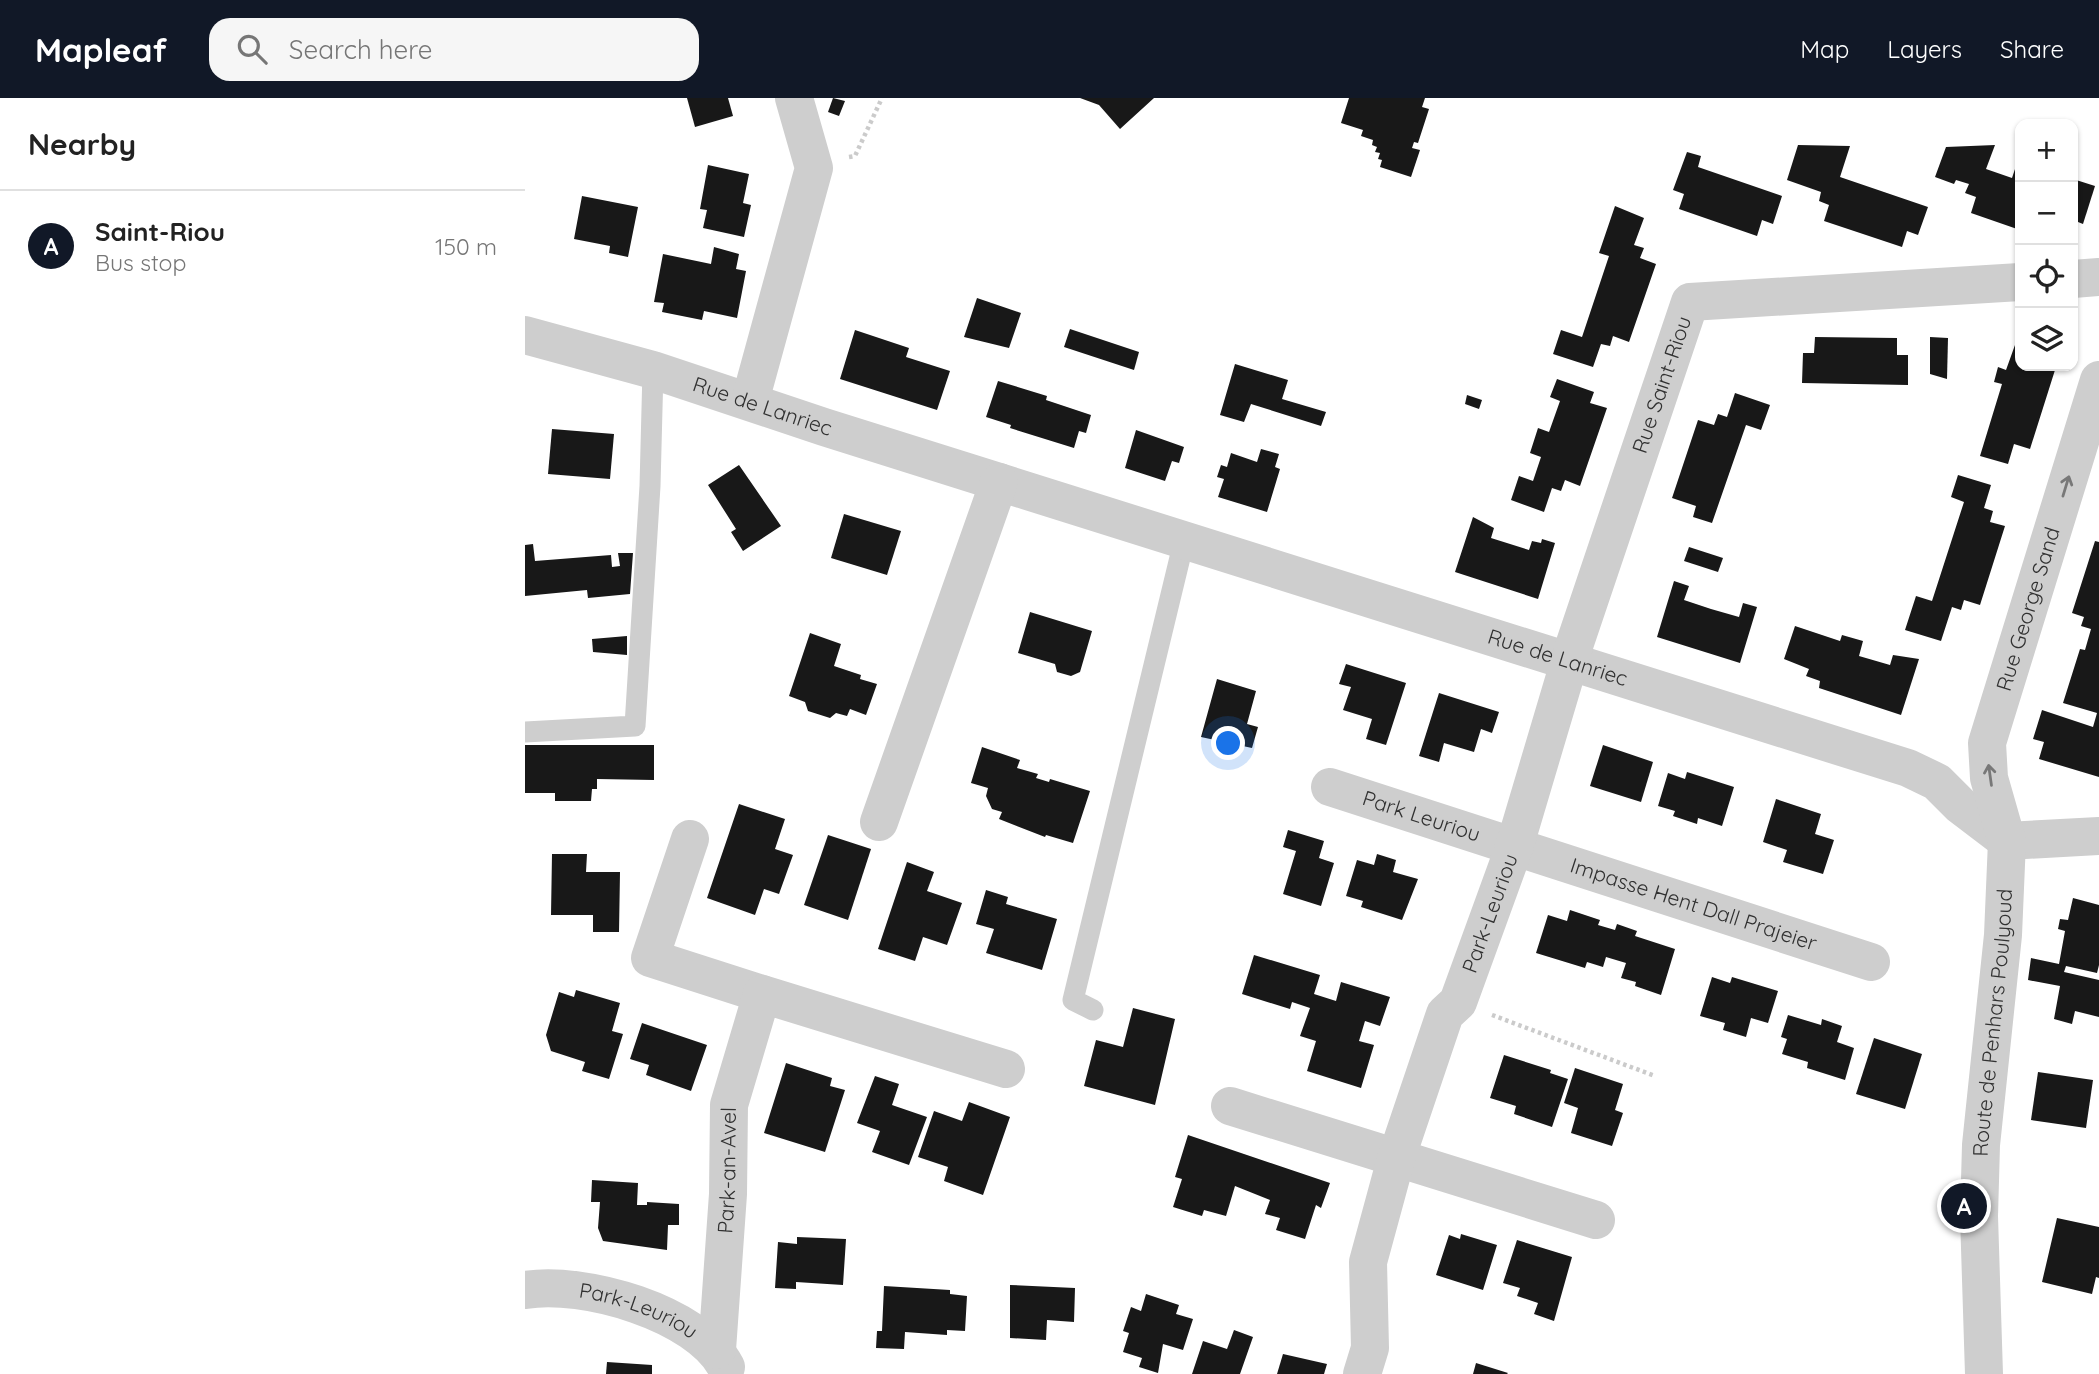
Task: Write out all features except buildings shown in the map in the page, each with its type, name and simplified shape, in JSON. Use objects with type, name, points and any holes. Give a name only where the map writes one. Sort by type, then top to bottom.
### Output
[{"type":"street","points":[[750,401],[814,168],[795,98]]},
{"type":"street","points":[[2078,279],[2099,277]]},
{"type":"street","name":"Rue Saint-Riou","points":[[1570,662],[1690,302],[2015,282]]},
{"type":"street","name":"Rue de Lanriec","points":[[525,335],[653,370],[1184,541],[1908,768],[1937,782],[1961,806],[2007,841]]},
{"type":"street","name":"Rue George Sand","points":[[2007,841],[1989,778],[1987,743],[2099,380]]},
{"type":"street","points":[[879,822],[999,482]]},
{"type":"street","name":"Park-Leuriou","points":[[1362,1374],[1370,1349],[1368,1262],[1396,1159],[1445,1014],[1458,1003],[1514,848],[1570,662]]},
{"type":"street","name":"Park Leuriou","points":[[1330,787],[1514,848]]},
{"type":"street","points":[[2007,841],[2099,836]]},
{"type":"street","points":[[690,839],[650,958],[1006,1069]]},
{"type":"street","name":"Route de Penhars Poulyoud","points":[[1984,1374],[1979,1216],[1981,1145],[2003,935],[2007,841]]},
{"type":"street","name":"Impasse Hent Dall Prajeier","points":[[1514,848],[1871,962]]},
{"type":"street","name":"Park-an-Avel","points":[[723,1362],[729,1105],[762,994]]},
{"type":"street","points":[[1230,1106],[1595,1220]]},
{"type":"street","name":"Park-Leuriou","points":[[525,1290],[591,1292],[628,1301],[680,1325],[723,1362]]},
{"type":"lane","points":[[525,732],[635,726],[650,486],[653,370]]},
{"type":"lane","points":[[1093,1010],[1073,1000],[1184,541]]},
{"type":"path","points":[[814,168],[855,156],[882,98]]},
{"type":"path","points":[[1458,1003],[1655,1076]]},
{"type":"place","name":"Saint-Riou","points":[[1964,1206]]}]
